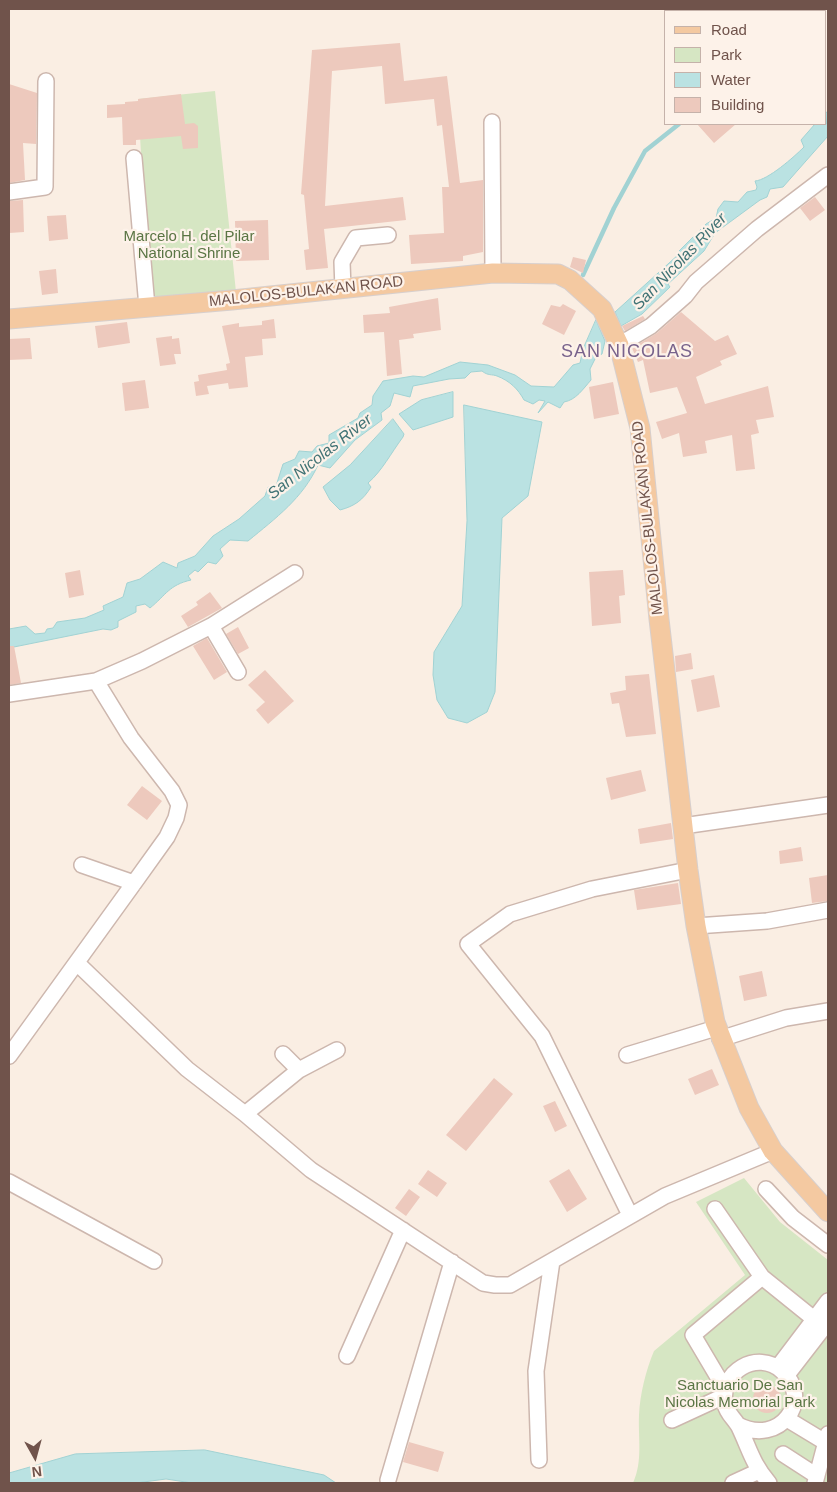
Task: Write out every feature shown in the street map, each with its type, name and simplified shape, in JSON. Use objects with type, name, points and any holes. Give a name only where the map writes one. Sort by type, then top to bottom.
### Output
[{"type":"main road","name":"MALOLOS-BULAKAN ROAD","points":[[9,319],[343,289],[493,273],[558,274],[570,280],[602,309],[617,340],[640,428],[659,619],[688,870],[696,926],[718,1034],[749,1108],[773,1151],[828,1212]]},
{"type":"street","points":[[9,192],[46,187],[46,81]]},
{"type":"street","points":[[492,122],[493,273]]},
{"type":"street","points":[[134,158],[147,307]]},
{"type":"street","points":[[617,340],[651,326],[685,296],[696,282],[757,229],[828,175]]},
{"type":"street","points":[[343,289],[342,262],[356,238],[388,235]]},
{"type":"street","points":[[9,694],[96,681],[142,661],[211,626],[294,573]]},
{"type":"street","points":[[211,626],[238,672]]},
{"type":"street","points":[[9,1056],[134,883],[166,837],[176,818],[179,805],[172,791],[131,738],[96,681]]},
{"type":"street","points":[[683,826],[828,805]]},
{"type":"street","points":[[82,865],[134,883]]},
{"type":"street","points":[[630,1214],[542,1036],[468,944],[510,914],[592,889],[688,870]]},
{"type":"street","points":[[696,926],[768,920],[828,910]]},
{"type":"street","points":[[77,963],[187,1069],[245,1114],[311,1170],[483,1282],[495,1285],[510,1285],[630,1214],[665,1196],[773,1151]]},
{"type":"street","points":[[627,1055],[786,1018],[828,1011]]},
{"type":"street","points":[[245,1114],[299,1070],[336,1050]]},
{"type":"street","points":[[282,1054],[299,1070]]},
{"type":"street","points":[[9,1182],[154,1261]]},
{"type":"street","points":[[766,1189],[793,1218],[828,1245]]},
{"type":"street","points":[[716,1209],[762,1277],[822,1323]]},
{"type":"street","points":[[347,1356],[402,1230]]},
{"type":"street","points":[[539,1460],[536,1371],[552,1261]]},
{"type":"street","points":[[388,1480],[452,1262]]},
{"type":"street","points":[[762,1277],[693,1335],[724,1392],[726,1407],[738,1425],[751,1458],[770,1483]]},
{"type":"street","points":[[782,1371],[822,1323],[828,1301]]},
{"type":"street","points":[[672,1420],[724,1392],[733,1374],[746,1364],[762,1362],[782,1371],[792,1385],[794,1397],[792,1409],[786,1419],[779,1426],[758,1432],[738,1425]]},
{"type":"street","points":[[783,1454],[816,1479],[827,1438],[786,1419]]},
{"type":"street","points":[[733,1483],[759,1471]]},
{"type":"green space","name":"Marcelo H. del Pilar National Shrine","points":[[215,91],[236,292],[149,300],[138,99]]},
{"type":"green space","name":"Sanctuario De San Nicolas Memorial Park","points":[[744,1178],[780,1222],[828,1260],[828,1483],[633,1483],[639,1458],[641,1399],[646,1374],[654,1351],[745,1275],[696,1202]]},
{"type":"water","name":"San Nicolas River","points":[[828,113],[828,136],[783,187],[770,189],[767,197],[760,200],[715,233],[704,251],[668,284],[670,287],[642,314],[621,326],[615,312],[679,254],[678,252],[706,224],[716,218],[718,209],[724,201],[738,202],[747,192],[756,190],[755,181],[767,177],[788,162],[804,147],[801,140],[814,125],[827,125]]},
{"type":"water","name":"San Nicolas River","points":[[596,320],[605,341],[602,354],[596,357],[590,369],[591,380],[579,394],[564,402],[560,408],[548,402],[538,413],[545,401],[539,400],[533,404],[524,400],[510,383],[482,371],[471,372],[465,378],[413,386],[410,397],[394,393],[390,406],[381,413],[382,420],[355,440],[330,468],[318,465],[305,488],[278,516],[248,541],[230,540],[220,549],[223,556],[216,564],[208,562],[198,572],[195,570],[188,576],[191,580],[168,591],[150,608],[145,604],[136,606],[136,612],[118,621],[118,627],[111,630],[103,629],[9,648],[9,629],[26,626],[35,634],[45,633],[47,629],[53,628],[57,622],[85,618],[104,610],[103,606],[123,597],[127,583],[140,579],[163,562],[177,568],[178,563],[195,556],[213,536],[239,519],[265,496],[268,487],[276,486],[283,464],[295,459],[299,451],[312,452],[317,446],[329,443],[329,435],[358,418],[360,413],[372,405],[373,396],[383,381],[413,376],[424,377],[460,362],[488,365],[515,375],[531,386],[554,387],[573,365],[580,363],[583,349]]},
{"type":"water","points":[[453,392],[453,417],[413,430],[399,414],[421,400]]},
{"type":"water","points":[[464,405],[542,422],[528,496],[502,518],[495,692],[487,712],[467,723],[448,718],[437,700],[433,675],[434,652],[462,606],[467,521]]},
{"type":"water","points":[[393,419],[404,434],[403,437],[368,483],[371,487],[365,496],[350,507],[340,510],[330,500],[323,487],[350,465]]},
{"type":"water","points":[[205,1450],[324,1475],[336,1483],[192,1483],[166,1479],[136,1483],[9,1483],[9,1473],[75,1454]]},
{"type":"building","points":[[400,43],[404,81],[447,76],[460,183],[483,180],[483,252],[463,256],[463,261],[411,264],[409,235],[444,233],[442,187],[449,187],[442,125],[437,126],[434,99],[385,104],[382,66],[332,71],[325,206],[403,197],[406,220],[324,229],[328,268],[306,270],[304,250],[309,249],[304,195],[301,194],[312,50]]},
{"type":"building","points":[[9,84],[37,93],[36,144],[23,143],[25,180],[9,183]]},
{"type":"building","points":[[181,94],[185,124],[194,123],[198,126],[198,148],[183,149],[181,136],[136,140],[136,145],[123,145],[122,117],[107,118],[107,105],[125,104],[125,102],[138,101],[138,99]]},
{"type":"building","points":[[698,125],[735,125],[714,143]]},
{"type":"building","points":[[815,197],[825,210],[810,221],[800,208]]},
{"type":"building","points":[[23,200],[24,232],[9,233],[9,201]]},
{"type":"building","points":[[66,215],[68,239],[49,241],[47,216]]},
{"type":"building","points":[[268,220],[269,260],[236,261],[235,221]]},
{"type":"building","points":[[573,257],[586,260],[583,273],[570,267]]},
{"type":"building","points":[[56,269],[58,293],[42,295],[39,271]]},
{"type":"building","points":[[438,298],[441,330],[413,334],[414,338],[399,340],[402,374],[387,376],[384,332],[364,333],[363,315],[390,313],[389,307]]},
{"type":"building","points":[[563,304],[576,311],[564,335],[542,324],[551,305],[560,307]]},
{"type":"building","points":[[681,312],[715,341],[728,335],[737,354],[720,361],[722,365],[696,377],[705,404],[768,386],[774,417],[756,420],[759,433],[751,435],[755,469],[736,471],[732,435],[705,441],[707,453],[683,457],[679,433],[662,439],[656,422],[687,413],[677,387],[650,393],[643,360],[638,362],[632,348],[657,333]]},
{"type":"building","points":[[643,316],[645,319],[625,331],[622,326]]},
{"type":"building","points":[[274,319],[276,338],[262,339],[263,355],[245,357],[248,387],[229,389],[228,383],[207,386],[209,394],[196,396],[194,382],[199,381],[198,375],[227,370],[226,364],[230,363],[222,326],[239,323],[239,327],[262,325],[262,321]]},
{"type":"building","points":[[127,322],[130,343],[98,348],[95,326]]},
{"type":"building","points":[[172,336],[172,339],[179,338],[181,354],[174,354],[176,364],[160,366],[156,338]]},
{"type":"building","points":[[30,338],[32,359],[9,360],[9,339]]},
{"type":"building","points":[[145,380],[149,408],[125,411],[122,383]]},
{"type":"building","points":[[613,382],[619,414],[594,419],[589,387]]},
{"type":"building","points":[[80,570],[84,595],[69,598],[65,573]]},
{"type":"building","points":[[623,570],[625,595],[619,596],[621,623],[592,626],[589,572]]},
{"type":"building","points":[[210,592],[222,608],[188,627],[181,616],[198,605],[196,602]]},
{"type":"building","points":[[238,627],[249,648],[238,654],[226,634]]},
{"type":"building","points":[[207,638],[227,672],[214,680],[193,646]]},
{"type":"building","points":[[9,646],[14,646],[21,683],[9,685]]},
{"type":"building","points":[[691,653],[693,669],[676,672],[675,656]]},
{"type":"building","points":[[265,670],[294,701],[268,724],[256,710],[265,702],[248,685]]},
{"type":"building","points":[[649,674],[656,734],[626,737],[619,703],[612,704],[610,693],[626,690],[625,676]]},
{"type":"building","points":[[714,675],[720,707],[697,712],[691,680]]},
{"type":"building","points":[[641,770],[646,791],[611,800],[606,778]]},
{"type":"building","points":[[142,786],[162,801],[147,820],[127,805]]},
{"type":"building","points":[[671,823],[673,839],[640,844],[638,829]]},
{"type":"building","points":[[801,847],[803,861],[780,864],[779,851]]},
{"type":"building","points":[[828,875],[828,901],[812,903],[809,878]]},
{"type":"building","points":[[678,883],[681,904],[637,910],[634,890]]},
{"type":"building","points":[[762,971],[767,996],[744,1001],[739,976]]},
{"type":"building","points":[[712,1069],[719,1085],[695,1095],[688,1079]]},
{"type":"building","points":[[494,1078],[513,1094],[466,1151],[446,1135]]},
{"type":"building","points":[[555,1101],[567,1126],[555,1132],[543,1106]]},
{"type":"building","points":[[569,1169],[587,1199],[567,1212],[549,1181]]},
{"type":"building","points":[[428,1170],[447,1183],[437,1197],[418,1184]]},
{"type":"building","points":[[409,1189],[420,1197],[406,1216],[395,1208]]},
{"type":"building","points":[[767,1385],[777,1389],[781,1399],[777,1409],[767,1413],[757,1409],[753,1399],[757,1389]]},
{"type":"building","points":[[409,1442],[444,1452],[438,1472],[403,1462]]},
{"type":"waterway","points":[[583,275],[614,208],[645,151],[678,125]]},
{"type":"district","name":"SAN NICOLAS","points":[[627,352]]}]
